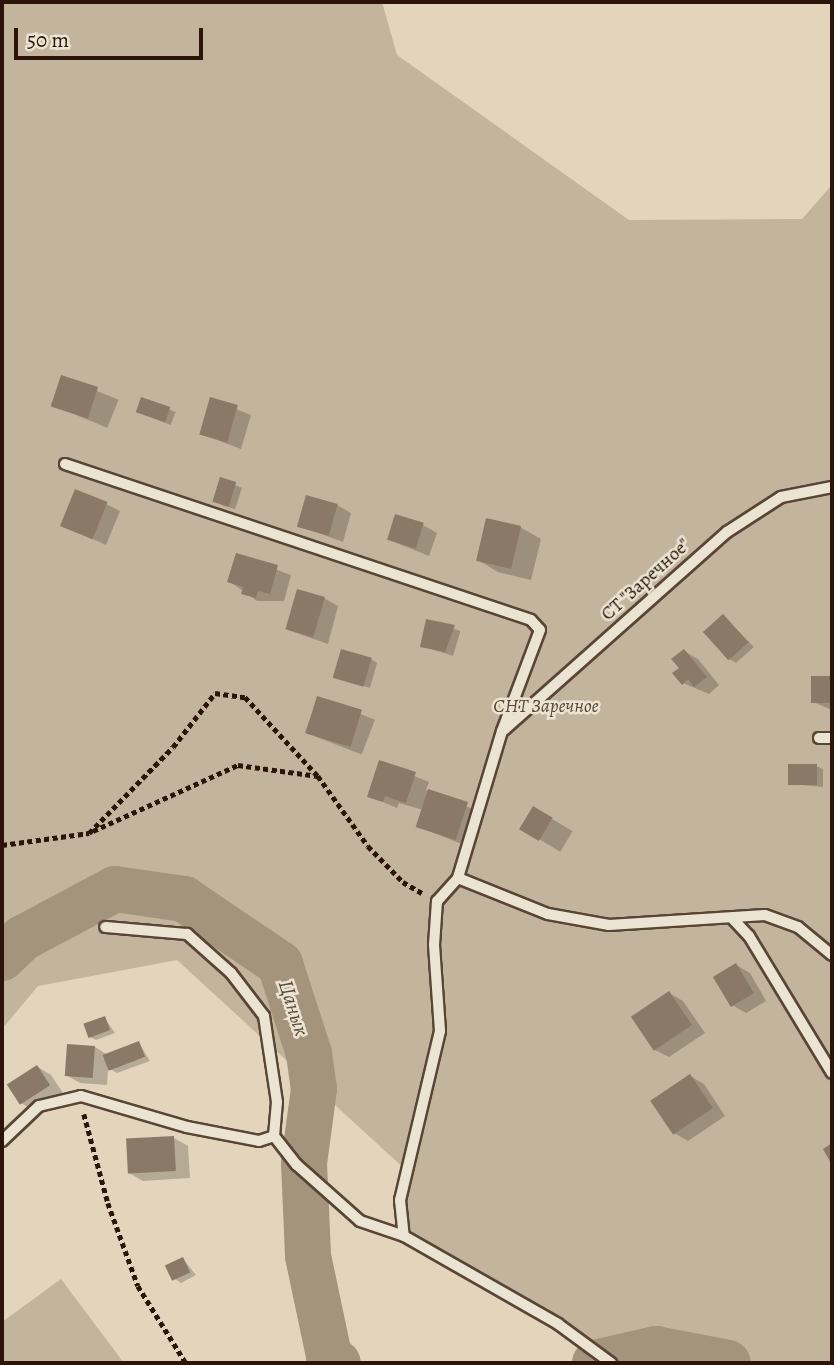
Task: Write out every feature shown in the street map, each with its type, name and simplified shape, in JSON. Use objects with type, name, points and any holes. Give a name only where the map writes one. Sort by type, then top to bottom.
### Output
[{"type":"lane","points":[[65,464],[531,620],[540,630],[536,649],[502,731],[458,878],[437,901],[434,945],[440,1031],[400,1200],[404,1236]]},
{"type":"lane","name":"СТ \"Заречное\"","points":[[502,731],[727,532],[781,497],[832,487]]},
{"type":"lane","points":[[819,738],[832,738]]},
{"type":"lane","points":[[458,878],[548,914],[609,925],[765,915],[798,927],[832,955]]},
{"type":"lane","points":[[732,918],[749,936],[832,1073]]},
{"type":"lane","points":[[105,927],[187,934],[231,973],[264,1016],[277,1102],[274,1136],[297,1165],[360,1221],[404,1236],[558,1324],[611,1363]]},
{"type":"lane","points":[[2,1141],[39,1106],[81,1096],[187,1127],[259,1141],[274,1136]]},
{"type":"path","points":[[89,833],[173,747],[215,692],[245,697],[318,776],[368,846],[403,883],[437,901]]},
{"type":"path","points":[[2,845],[89,833],[238,765],[318,776]]},
{"type":"path","points":[[81,1096],[90,1144],[138,1286],[186,1363]]},
{"type":"green space","name":"СНТ Заречное","points":[[2,2],[382,2],[397,55],[629,220],[802,219],[832,185],[832,1363],[611,1363],[558,1324],[404,1236],[400,1200],[407,1171],[177,960],[38,986],[2,1029]]},
{"type":"green space","points":[[61,1279],[124,1363],[2,1363],[2,1322]]},
{"type":"building","points":[[61,375],[98,387],[88,418],[51,406]]},
{"type":"building","points":[[141,397],[170,407],[165,422],[136,412]]},
{"type":"building","points":[[210,397],[238,405],[227,442],[199,434]]},
{"type":"building","points":[[220,477],[236,482],[229,507],[212,502]]},
{"type":"building","points":[[75,489],[107,502],[92,539],[60,526]]},
{"type":"building","points":[[306,495],[338,504],[329,536],[297,527]]},
{"type":"building","points":[[395,514],[424,523],[416,549],[387,540]]},
{"type":"building","points":[[486,518],[521,526],[511,569],[476,561]]},
{"type":"building","points":[[236,553],[278,565],[270,594],[258,591],[256,598],[241,594],[243,587],[227,582]]},
{"type":"building","points":[[297,589],[325,597],[313,637],[285,629]]},
{"type":"building","points":[[723,614],[748,642],[728,660],[703,632]]},
{"type":"building","points":[[426,619],[455,625],[445,652],[420,647]]},
{"type":"building","points":[[341,649],[372,658],[363,687],[333,678]]},
{"type":"building","points":[[684,649],[707,677],[694,687],[688,679],[682,685],[672,673],[679,668],[671,659]]},
{"type":"building","points":[[811,676],[832,676],[832,703],[811,703]]},
{"type":"building","points":[[317,696],[362,710],[351,747],[306,733]]},
{"type":"building","points":[[379,760],[416,772],[406,803],[385,796],[383,802],[367,797]]},
{"type":"building","points":[[788,764],[817,764],[817,785],[788,785]]},
{"type":"building","points":[[428,789],[468,802],[456,840],[416,827]]},
{"type":"building","points":[[533,806],[553,818],[539,841],[519,829]]},
{"type":"building","points":[[736,963],[754,993],[731,1007],[713,977]]},
{"type":"building","points":[[669,991],[692,1025],[654,1051],[631,1017]]},
{"type":"building","points":[[105,1016],[110,1030],[89,1038],[83,1024]]},
{"type":"building","points":[[139,1041],[145,1057],[109,1071],[103,1055]]},
{"type":"building","points":[[67,1044],[95,1046],[93,1078],[65,1076]]},
{"type":"building","points":[[37,1065],[50,1085],[20,1105],[7,1085]]},
{"type":"building","points":[[690,1074],[713,1108],[673,1135],[650,1101]]},
{"type":"building","points":[[174,1136],[176,1171],[128,1173],[126,1139]]},
{"type":"building","points":[[832,1143],[832,1165],[823,1149]]},
{"type":"building","points":[[183,1257],[190,1272],[172,1281],[165,1265]]},
{"type":"waterway","name":"Цанык","points":[[2,958],[23,938],[115,889],[184,899],[280,964],[309,1054],[314,1089],[304,1163],[308,1256],[329,1356],[338,1363]]},
{"type":"waterway","name":"Цанык","points":[[595,1363],[656,1349],[728,1363]]}]
